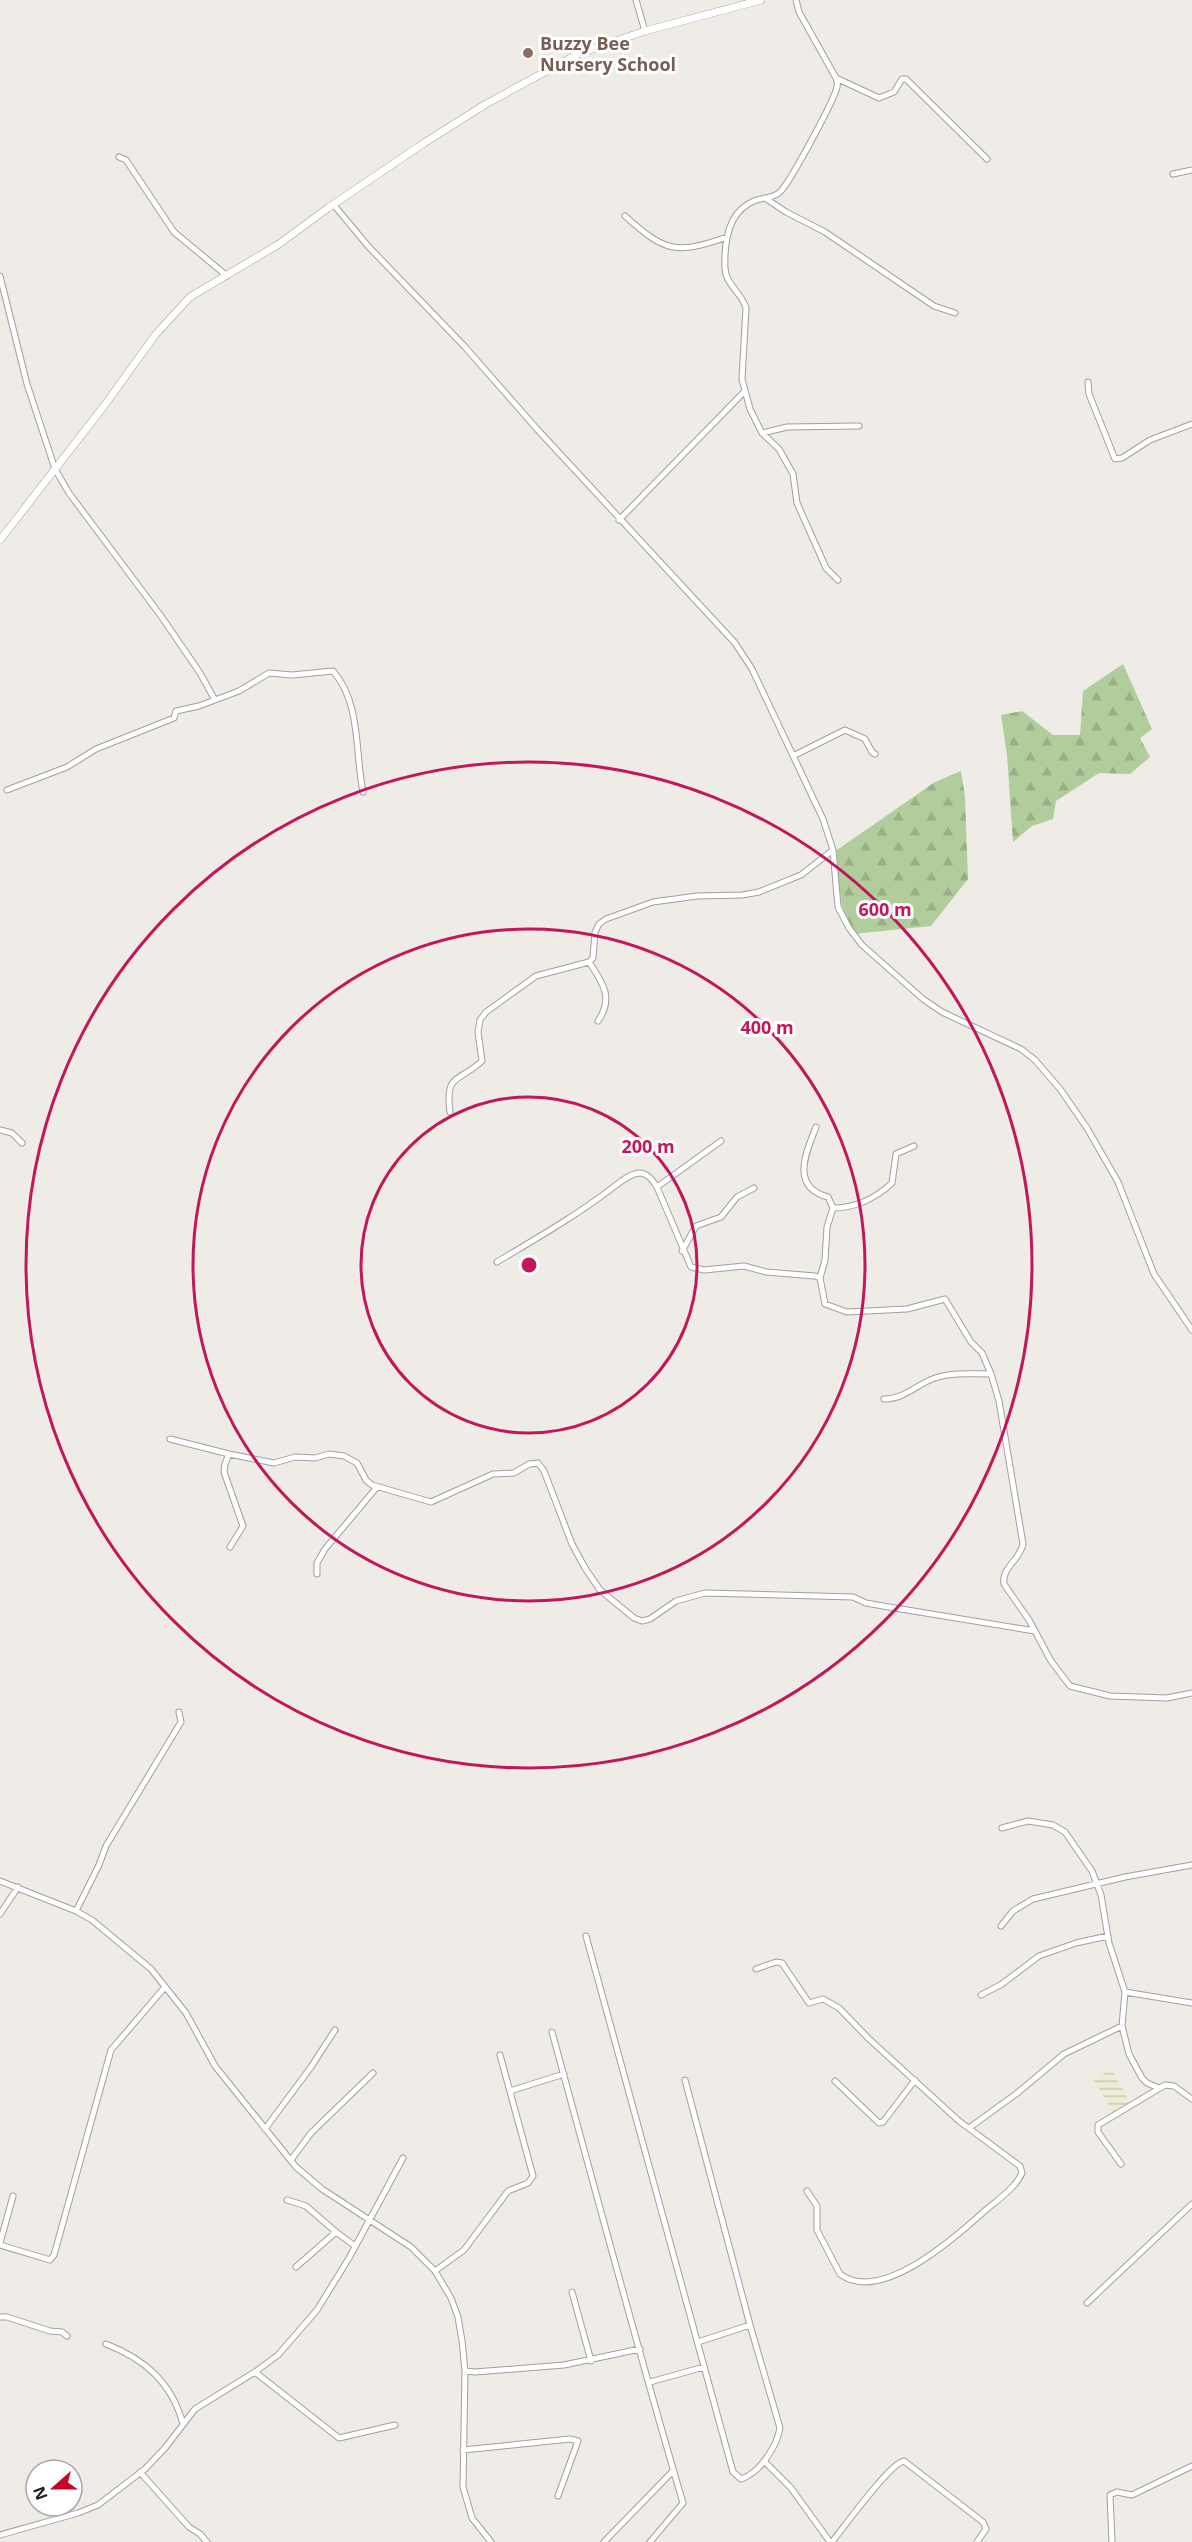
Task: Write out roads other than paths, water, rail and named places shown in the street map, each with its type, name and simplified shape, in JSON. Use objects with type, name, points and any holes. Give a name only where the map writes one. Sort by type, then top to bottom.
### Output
[{"type":"street","points":[[636,0],[645,31]]},
{"type":"street","points":[[0,540],[178,308],[204,287],[227,276],[279,244],[333,204],[486,104],[578,54],[645,31],[761,0]]},
{"type":"street","points":[[796,0],[799,12],[836,78],[837,88],[781,192],[754,200],[738,212],[730,225],[727,237],[724,271],[742,298],[747,315],[742,379],[752,415],[762,433],[778,449],[793,474],[797,503],[826,568],[838,580]]},
{"type":"street","points":[[836,78],[879,98],[894,92],[902,79],[906,78],[987,159]]},
{"type":"street","points":[[119,157],[126,160],[174,232],[227,276]]},
{"type":"street","points":[[1173,174],[1192,170]]},
{"type":"street","points":[[765,198],[786,212],[825,232],[934,306],[955,313]]},
{"type":"street","points":[[333,204],[368,246],[465,347],[619,520],[735,643],[752,669],[823,819],[833,850],[838,907],[849,928],[862,945],[923,999],[942,1012],[1022,1049],[1035,1059],[1060,1089],[1087,1128],[1118,1182],[1154,1274],[1192,1330]]},
{"type":"street","points":[[625,216],[652,238],[681,249],[694,248],[727,237]]},
{"type":"street","points":[[0,276],[27,384],[55,469],[69,493],[167,625],[215,700]]},
{"type":"street","points":[[1088,382],[1089,393],[1115,459],[1122,458],[1162,434],[1192,424]]},
{"type":"street","points":[[619,520],[744,392]]},
{"type":"street","points":[[762,433],[787,427],[858,426]]},
{"type":"street","points":[[7,790],[66,767],[96,749],[174,718],[176,711],[191,709],[239,691],[269,673],[292,675],[333,671],[345,688],[351,704],[363,792]]},
{"type":"street","points":[[793,756],[845,730],[865,739],[875,754]]},
{"type":"street","points":[[450,1112],[448,1090],[451,1084],[482,1061],[478,1032],[480,1020],[486,1011],[536,976],[589,962],[595,952],[596,932],[599,924],[606,919],[653,902],[759,892],[801,875],[833,850]]},
{"type":"street","points":[[589,962],[606,994],[607,1004],[598,1021]]},
{"type":"street","points":[[816,1127],[804,1161],[803,1172],[813,1191],[828,1197],[833,1208],[827,1227],[825,1260],[820,1278],[825,1304],[847,1312],[907,1309],[945,1299],[971,1342],[982,1353],[999,1401],[1023,1544],[1019,1557],[1003,1577],[1007,1590],[1019,1604],[1052,1661],[1070,1686],[1110,1696],[1167,1698],[1192,1693]]},
{"type":"street","points":[[0,1130],[12,1133],[22,1143]]},
{"type":"street","points":[[657,1187],[721,1141]]},
{"type":"street","points":[[833,1208],[842,1208],[877,1196],[892,1183],[896,1154],[914,1146]]},
{"type":"street","points":[[497,1262],[567,1221],[631,1176],[643,1173],[651,1178],[657,1187],[688,1264],[695,1269],[744,1266],[766,1272],[820,1278]]},
{"type":"street","points":[[682,1251],[696,1226],[721,1217],[736,1197],[754,1188]]},
{"type":"street","points":[[884,1399],[903,1396],[935,1378],[991,1374]]},
{"type":"street","points":[[170,1439],[274,1463],[295,1457],[315,1458],[329,1454],[344,1456],[357,1463],[366,1480],[376,1487],[431,1502],[493,1474],[514,1473],[533,1463],[538,1463],[544,1471],[572,1544],[593,1581],[600,1590],[634,1618],[642,1621],[650,1619],[676,1601],[705,1593],[853,1597],[874,1604],[1035,1631]]},
{"type":"street","points":[[229,1454],[224,1472],[243,1526],[230,1547]]},
{"type":"street","points":[[316,1574],[317,1563],[325,1549],[376,1487]]},
{"type":"street","points":[[76,1911],[106,1846],[181,1722],[179,1712]]},
{"type":"street","points":[[1002,1828],[1028,1821],[1053,1825],[1065,1832],[1077,1846],[1098,1883],[1108,1936],[1125,1992],[1122,2026],[1129,2054],[1134,2066],[1147,2084],[1159,2088]]},
{"type":"street","points":[[1001,1926],[1023,1903],[1098,1883],[1192,1865]]},
{"type":"street","points":[[0,1881],[76,1911],[92,1920],[151,1969],[186,2013],[215,2066],[291,2160],[322,2189],[411,2247],[435,2271],[451,2298],[458,2317],[465,2371],[463,2487],[472,2518],[490,2542]]},
{"type":"street","points":[[0,1914],[18,1887]]},
{"type":"street","points":[[586,1936],[733,2472],[737,2478],[747,2478],[764,2461],[778,2438],[780,2428],[750,2325],[685,2080]]},
{"type":"street","points":[[981,1995],[1002,1984],[1039,1956],[1076,1943],[1108,1936]]},
{"type":"street","points":[[756,1970],[776,1962],[782,1963],[809,2003],[823,1999],[839,2007],[969,2128],[1020,2166],[1022,2173],[1020,2178],[958,2235],[904,2272],[859,2283],[840,2274],[818,2230],[818,2206],[807,2191]]},
{"type":"street","points":[[13,2196],[0,2244],[50,2260],[54,2255],[111,2050],[165,1986]]},
{"type":"street","points":[[1125,1992],[1192,2003]]},
{"type":"street","points":[[969,2128],[1016,2094],[1064,2054],[1122,2026]]},
{"type":"street","points":[[266,2129],[335,2030]]},
{"type":"street","points":[[552,2032],[650,2382],[672,2472],[683,2504],[650,2542]]},
{"type":"street","points":[[435,2271],[464,2250],[508,2190],[528,2182],[533,2176],[500,2055]]},
{"type":"street","points":[[291,2160],[311,2133],[373,2073]]},
{"type":"street","points":[[510,2091],[564,2074]]},
{"type":"street","points":[[835,2081],[879,2123],[883,2122],[915,2080]]},
{"type":"street","points":[[1120,2164],[1098,2132],[1098,2126],[1165,2085],[1174,2086],[1192,2099]]},
{"type":"street","points":[[0,2535],[89,2510],[113,2495],[165,2448],[195,2409],[255,2372],[290,2343],[317,2310],[370,2221],[403,2158]]},
{"type":"street","points":[[287,2200],[306,2206],[355,2246]]},
{"type":"street","points":[[1087,2303],[1192,2204]]},
{"type":"street","points":[[296,2267],[336,2232]]},
{"type":"street","points":[[572,2292],[591,2361]]},
{"type":"street","points":[[0,2317],[7,2317],[50,2331],[62,2332],[68,2336]]},
{"type":"street","points":[[698,2342],[750,2325]]},
{"type":"street","points":[[106,2344],[137,2357],[152,2369],[173,2397],[183,2424]]},
{"type":"street","points":[[465,2371],[486,2372],[591,2361],[640,2349]]},
{"type":"street","points":[[650,2382],[704,2367]]},
{"type":"street","points":[[255,2372],[339,2438],[395,2425]]},
{"type":"street","points":[[463,2450],[570,2439],[578,2441],[558,2496]]},
{"type":"street","points":[[764,2461],[791,2488],[831,2542],[876,2487],[898,2463],[904,2461],[983,2522],[986,2529],[977,2542]]},
{"type":"street","points":[[1112,2542],[1110,2495],[1117,2492],[1132,2495],[1192,2466]]},
{"type":"street","points":[[140,2472],[189,2527],[207,2542]]},
{"type":"street","points":[[604,2542],[672,2472]]},
{"type":"place","name":"Buzzy Bee Nursery School","points":[[528,53]]}]
